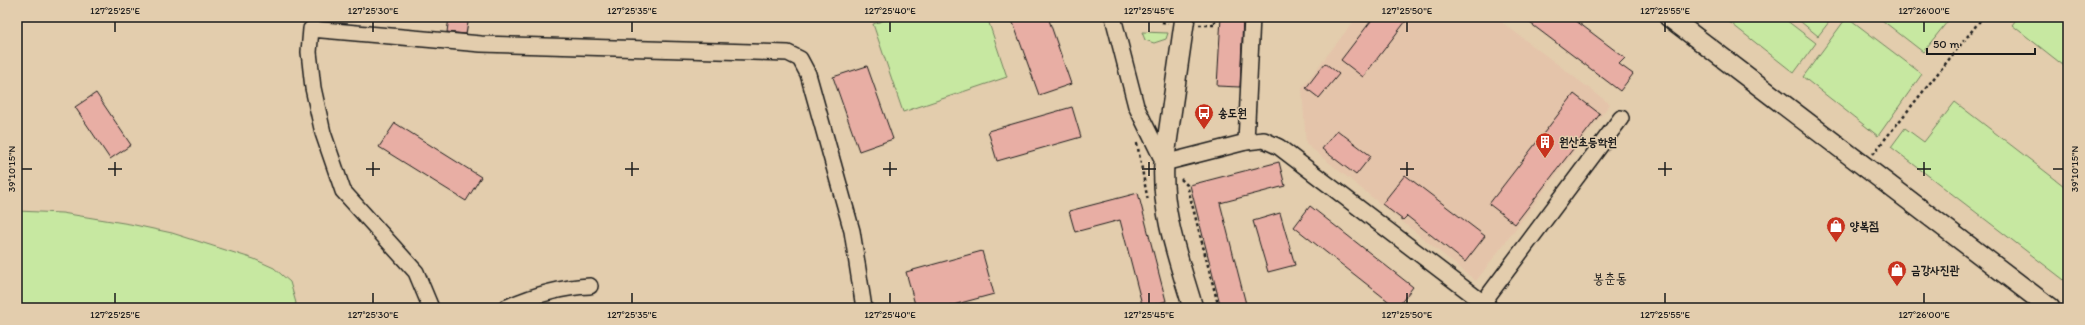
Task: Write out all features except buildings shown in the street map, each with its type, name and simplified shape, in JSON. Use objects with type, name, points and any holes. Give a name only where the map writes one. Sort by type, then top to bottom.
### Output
[{"type":"main road","points":[[1185,17],[1164,163],[1163,188],[1167,219],[1193,308]]},
{"type":"main road","points":[[1669,17],[2050,308]]},
{"type":"street","points":[[1113,17],[1136,106],[1164,163],[1246,142],[1264,140],[1278,147],[1484,306],[1621,118]]},
{"type":"street","points":[[1246,142],[1252,17]]},
{"type":"street","points":[[431,308],[416,272],[343,191],[323,133],[313,88],[309,52],[312,23],[481,44],[788,53],[800,59],[808,74],[852,231],[864,308]]},
{"type":"street","points":[[505,308],[525,299],[570,287],[590,286]]},
{"type":"path","points":[[1863,165],[1878,150],[1983,17]]},
{"type":"path","points":[[1164,163],[1187,185],[1219,308]]},
{"type":"shaded area","points":[[1357,17],[1495,17],[1610,104],[1476,281],[1306,144],[1302,88]]},
{"type":"green space","points":[[894,17],[987,17],[1007,77],[903,112],[873,24]]},
{"type":"green space","points":[[1723,17],[1782,17],[1816,43],[1794,73]]},
{"type":"green space","points":[[1795,17],[1833,17],[1818,36]]},
{"type":"green space","points":[[1847,17],[1922,74],[1878,136],[1803,77]]},
{"type":"green space","points":[[1878,17],[1951,17],[1923,52]]},
{"type":"green space","points":[[2018,17],[2068,17],[2068,69],[2012,25]]},
{"type":"green space","points":[[1142,32],[1168,33],[1166,39],[1154,43],[1145,40]]},
{"type":"green space","points":[[1955,102],[2068,189],[2068,283],[1891,147],[1905,128],[1924,142]]},
{"type":"green space","points":[[17,211],[62,213],[130,224],[172,233],[254,259],[274,268],[290,282],[296,303],[293,308],[17,308]]},
{"type":"place","name":"송도원","points":[[1204,130]]},
{"type":"place","name":"원산초등학원","points":[[1545,159]]},
{"type":"place","name":"양복점","points":[[1836,243]]},
{"type":"place","name":"금강사진관","points":[[1897,287]]},
{"type":"district","name":"봉춘동","points":[[1610,278]]}]
